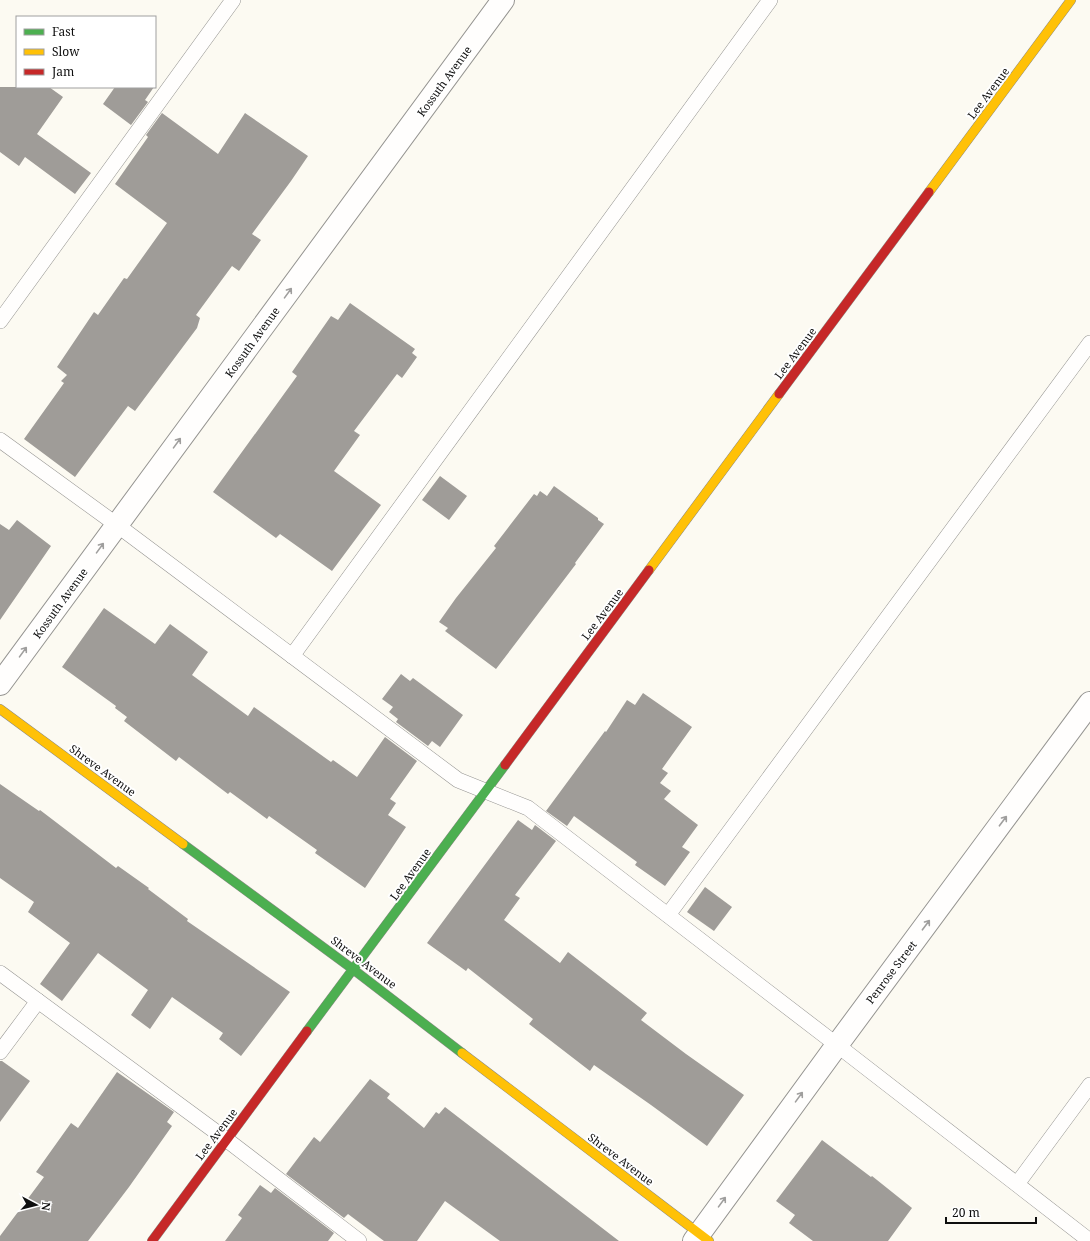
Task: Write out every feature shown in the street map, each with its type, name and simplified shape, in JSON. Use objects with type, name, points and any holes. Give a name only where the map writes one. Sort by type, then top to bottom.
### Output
[{"type":"street","name":"Kossuth Avenue","points":[[0,684],[503,0]]},
{"type":"street","name":"Lee Avenue","points":[[152,1241],[1071,0]]},
{"type":"street","name":"Penrose Street","points":[[701,1239],[837,1045],[1090,703]]},
{"type":"street","name":"Shreve Avenue","points":[[0,709],[354,970],[701,1239]]},
{"type":"lane","points":[[0,321],[233,0]]},
{"type":"lane","points":[[292,656],[770,0]]},
{"type":"lane","points":[[668,915],[1090,342]]},
{"type":"lane","points":[[0,440],[117,525],[458,780],[528,808],[1090,1241]]},
{"type":"lane","points":[[0,973],[227,1140],[359,1241]]},
{"type":"lane","points":[[0,1052],[38,1001]]},
{"type":"lane","points":[[1017,1184],[1090,1085]]},
{"type":"building","points":[[0,87],[50,88],[63,97],[37,134],[91,173],[75,194],[25,157],[19,166],[0,152]]},
{"type":"building","points":[[114,88],[153,88],[145,100],[148,102],[131,125],[103,104]]},
{"type":"building","points":[[162,113],[218,154],[245,113],[308,156],[252,234],[261,240],[239,271],[232,266],[196,315],[200,318],[197,328],[135,411],[128,406],[75,477],[24,439],[64,383],[61,381],[67,375],[57,367],[94,312],[98,315],[124,278],[127,279],[167,223],[115,184],[148,137],[146,135]]},
{"type":"building","points":[[350,303],[415,349],[412,353],[417,357],[402,378],[397,374],[354,431],[360,435],[334,471],[381,505],[332,571],[280,534],[276,538],[213,492],[297,376],[292,372],[331,316],[338,320]]},
{"type":"building","points":[[440,476],[467,496],[449,520],[422,500]]},
{"type":"building","points":[[554,486],[604,524],[575,563],[576,564],[496,669],[445,631],[448,628],[439,622],[496,548],[494,546],[534,494],[537,496],[540,491],[547,496]]},
{"type":"building","points":[[17,520],[51,546],[0,620],[0,524],[9,530]]},
{"type":"building","points":[[104,608],[155,644],[170,624],[208,652],[192,675],[248,716],[254,707],[331,762],[333,760],[357,777],[385,737],[417,761],[390,799],[396,803],[388,815],[406,827],[365,888],[315,853],[317,850],[269,816],[267,819],[230,792],[228,794],[179,757],[176,761],[124,721],[127,717],[115,708],[116,706],[62,667]]},
{"type":"building","points":[[401,674],[410,681],[413,678],[463,715],[440,747],[432,741],[428,746],[396,722],[398,719],[389,712],[393,707],[382,699]]},
{"type":"building","points":[[643,693],[692,727],[662,769],[668,773],[660,783],[671,791],[664,799],[698,825],[682,847],[690,852],[665,886],[635,865],[637,862],[574,816],[567,826],[546,811],[605,731],[606,732],[627,700],[635,705]]},
{"type":"building","points":[[0,784],[39,811],[40,810],[116,868],[118,866],[149,888],[148,889],[188,919],[187,921],[290,992],[241,1056],[219,1039],[223,1033],[172,997],[150,1029],[131,1015],[148,990],[98,953],[62,1001],[40,984],[70,943],[28,912],[34,902],[0,878]]},
{"type":"building","points":[[518,820],[532,830],[535,825],[556,841],[515,895],[520,898],[504,920],[560,963],[568,952],[647,1013],[641,1020],[744,1095],[707,1146],[594,1065],[590,1071],[529,1024],[533,1019],[468,968],[466,971],[427,943]]},
{"type":"building","points":[[705,887],[732,907],[714,931],[687,912]]},
{"type":"building","points":[[0,1061],[30,1081],[0,1122]]},
{"type":"building","points":[[117,1072],[174,1112],[167,1122],[172,1126],[129,1187],[88,1241],[0,1241],[0,1236],[44,1177],[36,1172],[71,1123],[78,1128]]},
{"type":"building","points":[[370,1079],[390,1094],[387,1098],[424,1128],[436,1112],[439,1114],[445,1107],[619,1241],[500,1241],[445,1201],[417,1241],[384,1241],[348,1214],[344,1218],[286,1174],[314,1137],[320,1142]]},
{"type":"building","points":[[822,1140],[871,1177],[872,1176],[912,1208],[888,1241],[813,1241],[789,1223],[795,1215],[776,1201]]},
{"type":"building","points":[[260,1185],[271,1193],[275,1188],[334,1233],[328,1241],[225,1241],[242,1218],[238,1215]]},
{"type":"traffic: fast","points":[[307,1031],[505,765]]},
{"type":"traffic: fast","points":[[183,844],[354,970],[462,1053]]},
{"type":"traffic: slow","points":[[929,192],[1071,0]]},
{"type":"traffic: slow","points":[[649,570],[779,394]]},
{"type":"traffic: slow","points":[[0,709],[183,844]]},
{"type":"traffic: slow","points":[[462,1053],[709,1241]]},
{"type":"traffic: jam","points":[[779,394],[929,192]]},
{"type":"traffic: jam","points":[[505,765],[649,570]]},
{"type":"traffic: jam","points":[[152,1241],[307,1031]]}]
